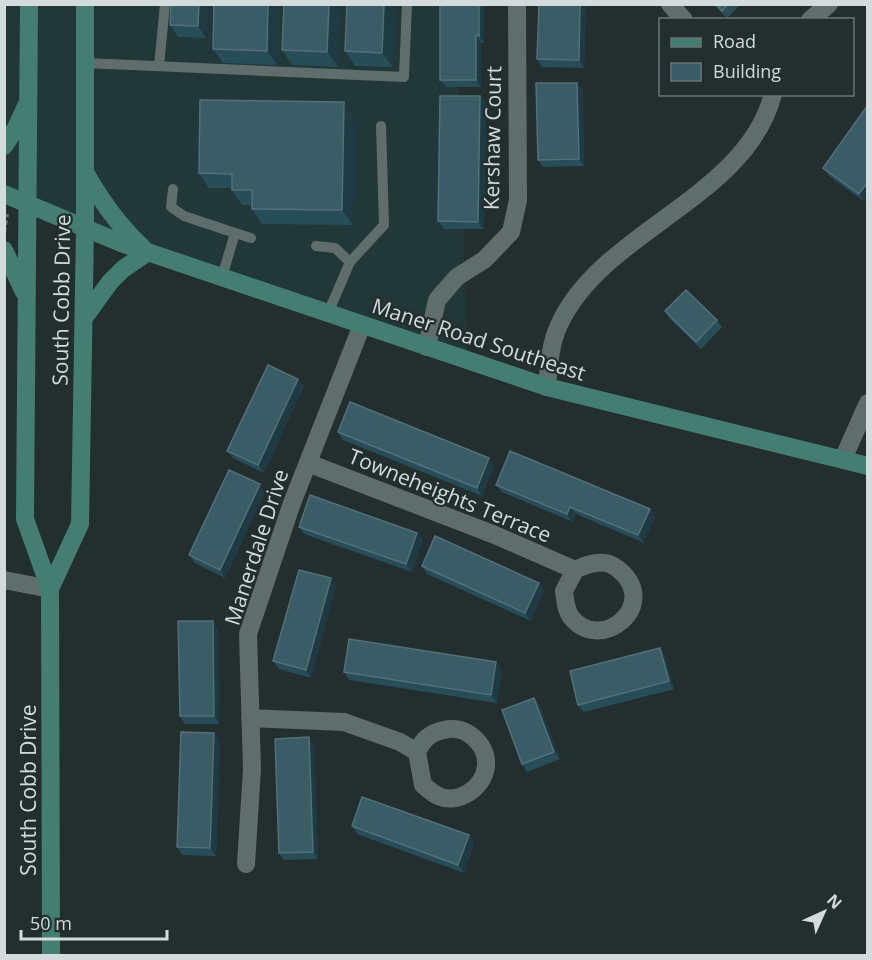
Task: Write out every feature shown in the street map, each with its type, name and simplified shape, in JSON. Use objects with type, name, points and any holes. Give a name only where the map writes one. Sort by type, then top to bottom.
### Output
[{"type":"main road","name":"South Cobb Drive","points":[[29,4],[25,519],[50,589],[51,956]]},
{"type":"main road","name":"South Cobb Drive","points":[[50,589],[80,524],[85,228],[85,4]]},
{"type":"main road","points":[[4,146],[16,128],[29,99]]},
{"type":"main road","points":[[84,318],[110,282],[123,269],[148,252],[117,222],[85,174]]},
{"type":"main road","name":"Maner Road Southeast","points":[[4,194],[148,252],[547,387],[867,466]]},
{"type":"main road","points":[[4,250],[27,299]]},
{"type":"street","name":"Kershaw Court","points":[[427,347],[437,300],[457,277],[484,260],[511,232],[518,200],[517,4]]},
{"type":"street","points":[[670,4],[682,18]]},
{"type":"street","points":[[812,18],[829,4]]},
{"type":"street","points":[[547,387],[550,353],[559,325],[590,278],[624,248],[686,204],[734,160],[756,134],[769,110],[772,96]]},
{"type":"street","name":"Manerdale Drive","points":[[246,864],[252,769],[248,634],[292,503],[362,325]]},
{"type":"street","points":[[843,459],[867,403]]},
{"type":"street","name":"Towneheights Terrace","points":[[308,464],[495,535],[575,570]]},
{"type":"street","points":[[4,579],[50,589]]},
{"type":"street","points":[[250,718],[344,722],[400,742],[417,752]]},
{"type":"lane","points":[[159,66],[165,4]]},
{"type":"lane","points":[[85,63],[159,66],[290,66],[404,77],[406,4]]},
{"type":"lane","points":[[328,313],[350,262],[384,225],[381,126]]},
{"type":"lane","points":[[173,189],[171,207],[184,216],[251,238]]},
{"type":"lane","points":[[222,277],[235,233]]},
{"type":"lane","points":[[316,246],[335,248],[350,262]]},
{"type":"path","points":[[4,231],[6,218]]},
{"type":"shaded area","points":[[4,5],[456,5],[468,368],[5,202]]},
{"type":"building","points":[[171,4],[199,4],[198,26],[170,25]]},
{"type":"building","points":[[214,4],[268,4],[267,51],[213,49]]},
{"type":"building","points":[[284,4],[329,4],[327,52],[282,50]]},
{"type":"building","points":[[347,4],[384,4],[382,53],[345,51]]},
{"type":"building","points":[[440,4],[479,4],[476,80],[440,80]]},
{"type":"building","points":[[539,4],[580,4],[579,60],[537,59]]},
{"type":"building","points":[[716,4],[728,4],[722,11]]},
{"type":"building","points":[[536,83],[577,83],[579,159],[538,160]]},
{"type":"building","points":[[440,96],[480,96],[478,222],[438,221]]},
{"type":"building","points":[[200,100],[344,102],[342,210],[252,209],[252,190],[232,190],[232,174],[199,173]]},
{"type":"building","points":[[867,106],[867,183],[859,194],[823,168]]},
{"type":"building","points":[[686,290],[717,320],[696,342],[665,311]]},
{"type":"building","points":[[268,365],[298,379],[258,465],[227,451]]},
{"type":"building","points":[[350,402],[489,458],[477,488],[338,432]]},
{"type":"building","points":[[510,451],[650,509],[638,535],[570,507],[567,514],[496,485]]},
{"type":"building","points":[[229,470],[260,484],[220,570],[189,555]]},
{"type":"building","points":[[310,495],[417,533],[406,564],[299,527]]},
{"type":"building","points":[[435,536],[539,583],[525,613],[422,566]]},
{"type":"building","points":[[299,570],[331,578],[306,670],[273,661]]},
{"type":"building","points":[[178,621],[213,621],[214,716],[180,716]]},
{"type":"building","points":[[349,639],[496,662],[491,695],[344,672]]},
{"type":"building","points":[[660,648],[669,681],[578,705],[570,671]]},
{"type":"building","points":[[534,698],[554,752],[522,764],[502,710]]},
{"type":"building","points":[[181,732],[214,733],[210,848],[177,847]]},
{"type":"building","points":[[309,737],[313,852],[279,853],[275,739]]},
{"type":"building","points":[[362,797],[469,835],[458,865],[352,826]]}]
